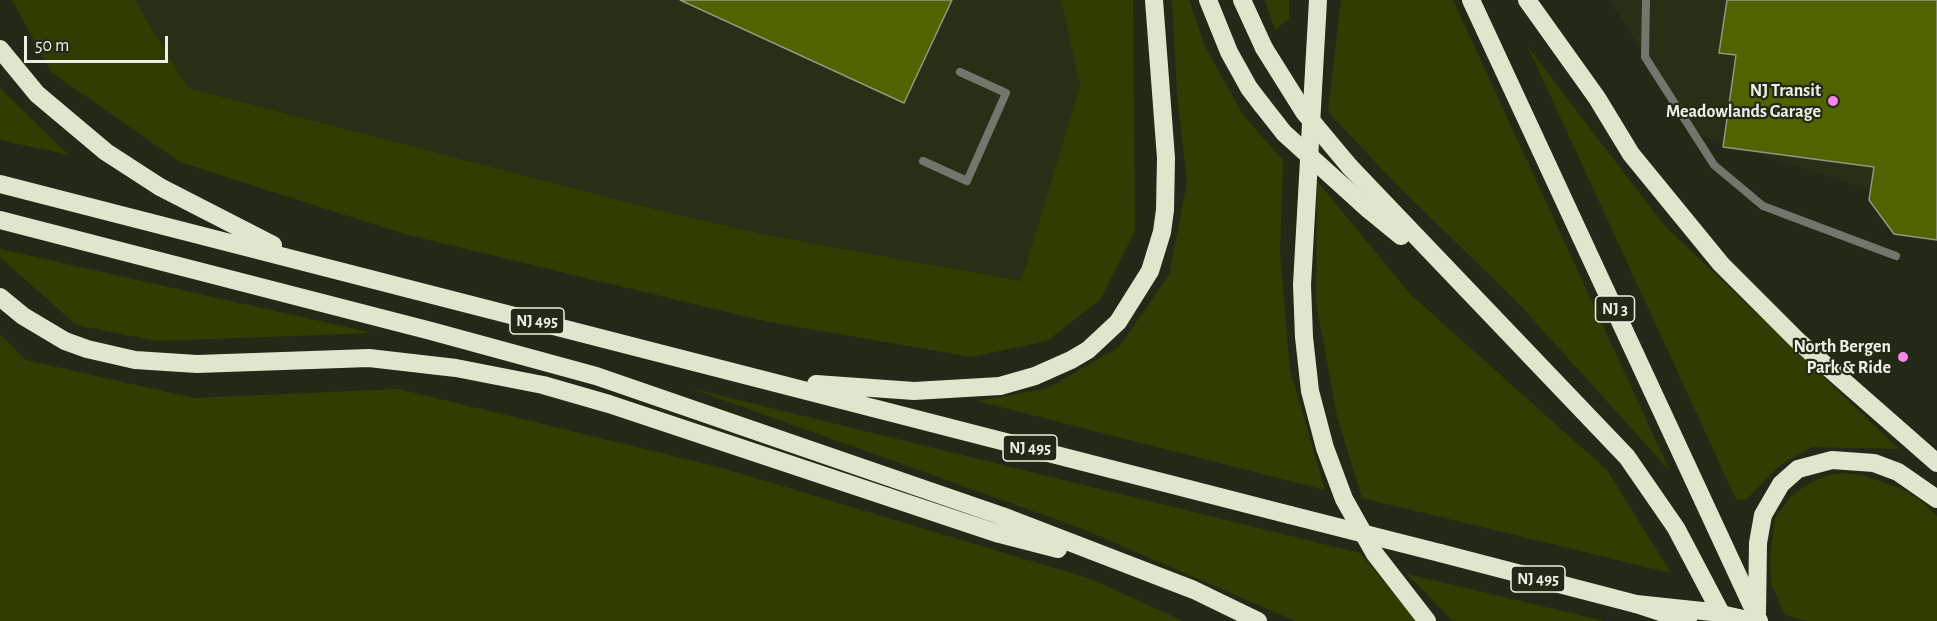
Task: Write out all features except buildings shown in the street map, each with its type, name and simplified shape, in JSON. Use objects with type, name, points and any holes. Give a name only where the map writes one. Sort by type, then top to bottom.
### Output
[{"type":"highway","points":[[771,382],[914,391],[1000,386],[1054,369],[1088,350],[1104,336],[1130,306],[1140,289],[1150,271],[1162,232],[1166,158],[1154,0]]},
{"type":"highway","points":[[1208,0],[1229,52],[1249,88],[1284,132],[1368,209],[1468,291]]},
{"type":"highway","points":[[1242,0],[1264,48],[1304,112],[1350,167],[1604,430],[1637,470],[1676,528],[1725,621]]},
{"type":"highway","points":[[1318,0],[1302,285],[1304,337],[1310,391],[1324,448],[1344,499],[1375,554],[1427,621]]},
{"type":"highway","name":"NJ 3","points":[[1471,0],[1756,620]]},
{"type":"highway","points":[[1527,0],[1597,98],[1630,154],[1721,264],[1798,341],[1937,463]]},
{"type":"highway","points":[[1542,0],[1555,41]]},
{"type":"highway","points":[[0,49],[58,114],[131,170],[303,261]]},
{"type":"highway","points":[[0,184],[303,261]]},
{"type":"highway","points":[[0,220],[596,376],[1002,516],[1194,590],[1258,621]]},
{"type":"highway","name":"NJ 495","points":[[303,261],[1440,553],[1636,604],[1688,621]]},
{"type":"highway","points":[[0,297],[24,316],[65,340],[135,360],[197,364],[369,358],[456,368],[543,385],[996,533],[1130,567]]},
{"type":"highway","points":[[1636,604],[1712,612],[1756,620],[1760,529],[1767,504],[1789,475],[1820,462],[1858,460],[1898,472],[1937,499]]},
{"type":"lane","points":[[1646,0],[1645,57],[1714,165],[1763,206],[1896,256]]},
{"type":"lane","points":[[923,161],[967,181],[1006,93],[960,72]]},
{"type":"shaded area","points":[[135,0],[1061,0],[1080,86],[1021,281],[767,235],[653,209],[188,88]]},
{"type":"shaded area","name":"NJ Transit Meadowlands Garage","points":[[1610,0],[1937,0],[1937,212],[1693,133]]},
{"type":"green space","points":[[12,0],[135,0],[188,88],[653,209],[767,235],[1021,281],[1080,86],[1061,0],[1133,0],[1135,231],[1100,300],[1047,341],[971,357],[764,321],[404,234],[180,162],[51,72]]},
{"type":"green space","points":[[1172,0],[1189,0],[1205,46],[1243,115],[1283,160],[1280,254],[1290,370],[1325,490],[977,401],[1046,389],[1119,347],[1169,275],[1187,182],[1177,95]]},
{"type":"green space","points":[[1265,0],[1289,0],[1289,19],[1275,30]]},
{"type":"green space","points":[[1341,0],[1453,0],[1670,471],[1518,303],[1397,185],[1328,112]]},
{"type":"green space","points":[[1528,47],[1663,224],[1899,449],[1812,447],[1779,466],[1746,500],[1736,499]]},
{"type":"green space","points":[[0,85],[3,91],[69,155],[0,140]]},
{"type":"green space","points":[[1317,181],[1411,295],[1607,470],[1671,573],[1362,498],[1337,416],[1316,302]]},
{"type":"green space","points":[[0,249],[373,333],[157,341],[76,325],[0,257]]},
{"type":"green space","points":[[0,334],[26,360],[194,398],[399,389],[719,467],[1091,579],[1183,621],[0,621]]},
{"type":"green space","points":[[690,388],[1360,553],[1417,621],[1295,621],[1083,529]]},
{"type":"green space","points":[[1844,473],[1862,475],[1902,489],[1920,500],[1937,516],[1937,621],[1807,621],[1785,615],[1772,586],[1770,558],[1775,518],[1791,496],[1810,483],[1828,475]]},
{"type":"green space","points":[[1407,574],[1604,621],[1453,621]]},
{"type":"place","name":"NJ Transit Meadowlands Garage","points":[[1833,101]]},
{"type":"place","name":"North Bergen Park & Ride","points":[[1903,357]]}]
